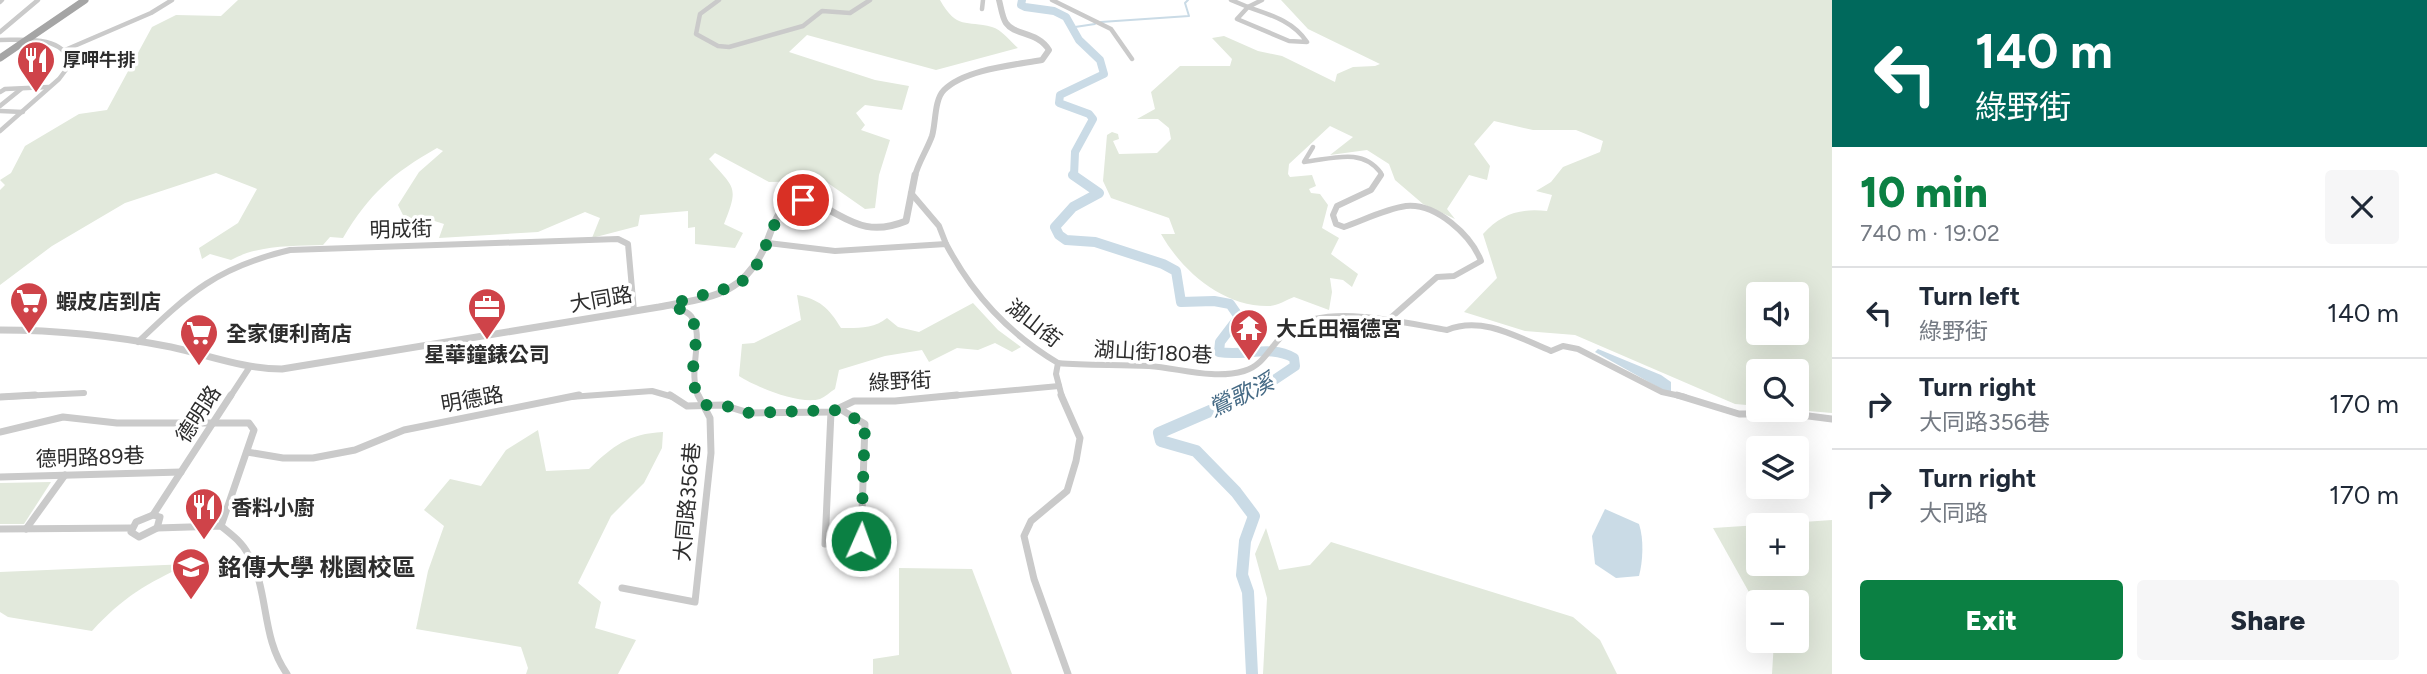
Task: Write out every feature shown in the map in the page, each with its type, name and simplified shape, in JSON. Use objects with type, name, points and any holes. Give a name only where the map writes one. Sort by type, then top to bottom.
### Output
[{"type":"main road","points":[[0,58],[85,0]]},
{"type":"street","points":[[0,32],[38,0]]},
{"type":"street","points":[[65,50],[151,13],[172,0]]},
{"type":"street","points":[[719,0],[700,13],[696,33],[718,46],[729,47],[803,26],[822,11],[850,13],[870,0]]},
{"type":"street","points":[[982,9],[984,0]]},
{"type":"street","name":"大同路","points":[[0,330],[91,335],[191,352],[264,370],[319,364],[634,311],[739,285],[752,274],[768,243],[780,209],[789,201],[803,200],[859,227],[884,228],[906,221],[916,171],[926,155],[936,122],[937,104],[943,90],[974,73],[1030,63],[1042,60],[1047,55],[1049,50],[1044,42],[1005,22],[999,0]]},
{"type":"street","points":[[1052,0],[1111,29],[1132,58]]},
{"type":"street","points":[[1231,0],[1249,8],[1295,26],[1307,42],[1289,41],[1241,22],[1238,15],[1249,8],[1262,0]]},
{"type":"street","points":[[0,40],[51,44],[65,50],[71,62],[65,74],[0,131]]},
{"type":"street","points":[[2,90],[51,87]]},
{"type":"street","points":[[0,106],[23,88]]},
{"type":"street","points":[[0,111],[23,112]]},
{"type":"street","points":[[1313,147],[1304,162],[1356,155],[1368,158],[1381,173],[1380,180],[1374,187],[1337,206],[1333,215],[1336,224],[1344,227],[1410,206],[1445,220],[1467,235],[1478,248],[1481,261],[1454,275],[1437,277],[1386,321]]},
{"type":"street","name":"湖山街","points":[[911,193],[939,226],[958,270],[984,305],[1026,342],[1058,363],[1056,374],[1059,386],[1080,438],[1076,461],[1067,491],[1031,521],[1024,536],[1034,579],[1068,674]]},
{"type":"street","name":"明成街","points":[[137,343],[212,276],[250,258],[290,250],[618,239],[628,244],[634,311]]},
{"type":"street","points":[[768,243],[805,250],[854,251],[946,244]]},
{"type":"street","name":"大同路356巷","points":[[622,588],[695,602],[711,453],[710,418],[695,389],[693,369],[697,331],[690,315],[671,304]]},
{"type":"street","name":"湖山街180巷","points":[[1058,363],[1088,367],[1154,366],[1221,374],[1249,369],[1262,363],[1279,336],[1294,326],[1325,318],[1386,321],[1447,330],[1456,324],[1483,325],[1551,351],[1563,346],[1578,349],[1662,392],[1703,401],[1739,414],[1793,414],[1832,419]]},
{"type":"street","name":"德明路","points":[[131,528],[140,519],[153,515],[249,368]]},
{"type":"street","name":"綠野街","points":[[705,405],[723,405],[749,413],[835,411],[846,402],[895,401],[1059,386]]},
{"type":"street","name":"明德路","points":[[247,452],[284,458],[313,458],[355,450],[404,430],[581,395],[652,391],[668,394],[687,406],[705,405]]},
{"type":"street","points":[[0,397],[84,393]]},
{"type":"street","points":[[835,411],[865,424],[861,541],[847,545],[825,544],[835,411]]},
{"type":"street","points":[[0,432],[62,417],[117,423],[249,423],[253,426],[247,452],[221,526]]},
{"type":"street","name":"德明路89巷","points":[[0,477],[181,472]]},
{"type":"street","points":[[26,529],[65,475]]},
{"type":"street","points":[[153,515],[161,520],[158,528]]},
{"type":"street","points":[[0,529],[131,528],[132,535],[139,537],[158,528],[221,526],[236,538],[251,557],[275,660],[287,674]]},
{"type":"shaded area","points":[[238,0],[940,0],[957,20],[995,28],[1018,48],[936,70],[807,35],[789,52],[875,80],[909,86],[902,110],[865,105],[856,113],[865,125],[861,130],[890,140],[879,175],[875,208],[865,209],[825,181],[769,182],[715,153],[709,159],[729,183],[733,195],[724,224],[743,233],[735,248],[695,244],[695,227],[688,228],[688,211],[640,215],[638,226],[592,238],[600,218],[585,212],[538,232],[439,238],[444,224],[422,217],[411,221],[403,215],[398,205],[419,172],[443,151],[437,148],[407,166],[383,186],[362,209],[343,238],[330,237],[323,245],[264,249],[231,260],[210,254],[202,259],[199,248],[238,223],[257,189],[216,173],[125,203],[52,246],[0,285],[0,190],[5,185],[0,180],[11,173],[25,146],[79,114],[107,110],[152,27],[176,15],[221,16]]},
{"type":"shaded area","points":[[1281,0],[1832,0],[1832,413],[1809,411],[1809,359],[1746,359],[1746,405],[1735,404],[1575,335],[1525,331],[1464,312],[1497,278],[1483,234],[1512,214],[1547,211],[1552,195],[1536,191],[1551,182],[1563,167],[1600,152],[1603,141],[1576,130],[1533,130],[1494,121],[1474,144],[1490,166],[1487,180],[1469,175],[1447,209],[1455,219],[1423,204],[1395,180],[1389,164],[1367,150],[1330,155],[1353,137],[1330,126],[1289,164],[1288,174],[1290,177],[1312,175],[1316,186],[1309,189],[1311,193],[1320,194],[1328,205],[1322,228],[1339,238],[1331,254],[1358,274],[1352,287],[1343,280],[1330,278],[1332,292],[1329,310],[1294,297],[1272,306],[1252,305],[1220,293],[1192,273],[1170,248],[1161,234],[1175,234],[1169,218],[1111,198],[1103,181],[1107,135],[1112,132],[1118,134],[1119,139],[1113,141],[1119,154],[1157,153],[1171,139],[1169,128],[1158,119],[1137,119],[1155,109],[1151,92],[1180,66],[1230,66],[1232,59],[1212,38],[1224,36],[1258,51],[1282,56],[1335,82],[1337,74],[1353,67],[1380,64],[1308,29]]},
{"type":"shaded area","points":[[797,295],[823,306],[841,328],[871,326],[887,318],[898,327],[919,332],[973,303],[998,330],[1021,347],[1012,352],[995,343],[978,350],[957,348],[929,362],[922,350],[885,356],[839,370],[835,389],[820,399],[790,397],[767,390],[739,376],[742,344],[754,343],[801,320]]},
{"type":"shaded area","points":[[538,430],[546,471],[589,469],[622,442],[640,435],[663,432],[662,448],[644,483],[611,516],[578,583],[601,602],[595,628],[636,640],[618,674],[526,674],[528,668],[521,647],[416,629],[428,571],[444,526],[424,510],[450,479],[481,486],[506,450]]},
{"type":"shaded area","points":[[51,482],[24,524],[0,524],[0,483]]},
{"type":"shaded area","points":[[1832,520],[1832,674],[1772,674],[1773,653],[1809,653],[1809,590],[1748,590],[1713,528],[1746,526],[1746,576],[1809,576],[1809,522]]},
{"type":"shaded area","points":[[1266,528],[1279,570],[1310,565],[1331,542],[1573,617],[1600,640],[1617,674],[1263,674],[1267,598],[1255,554]]},
{"type":"shaded area","points":[[188,564],[136,592],[92,631],[8,617],[0,612],[0,572]]},
{"type":"shaded area","points":[[899,568],[972,569],[1012,674],[873,674],[873,659],[899,655]]},
{"type":"water","points":[[1598,349],[1661,375],[1671,382],[1671,391],[1665,391],[1595,352]]},
{"type":"water","points":[[1605,509],[1639,524],[1642,550],[1639,576],[1616,578],[1595,564],[1592,536]]},
{"type":"waterway","name":"鶯歌溪","points":[[1022,0],[1021,5],[1025,7],[1054,11],[1066,17],[1079,40],[1100,60],[1104,74],[1060,95],[1059,103],[1089,114],[1093,119],[1075,152],[1074,176]]},
{"type":"waterway","points":[[1101,22],[1189,16],[1185,3],[1188,0]]},
{"type":"waterway","points":[[1075,27],[1095,24]]},
{"type":"waterway","name":"鶯歌溪","points":[[1074,176],[1099,193],[1073,207],[1055,227],[1059,235],[1066,240],[1095,242],[1163,264],[1176,271],[1181,302],[1214,301],[1230,304],[1239,317],[1220,342],[1219,352],[1267,351],[1294,358],[1295,366],[1259,390],[1242,397]]},
{"type":"waterway","name":"鶯歌溪","points":[[1247,395],[1159,433],[1161,441],[1196,451],[1236,492],[1254,516],[1245,541],[1242,575],[1248,592],[1252,674]]},
{"type":"place","name":"厚呷牛排","points":[[36,94]]},
{"type":"place","name":"蝦皮店到店","points":[[29,335]]},
{"type":"place","name":"星華鐘錶公司","points":[[487,341]]},
{"type":"place","name":"大丘田福德宮","points":[[1249,362]]},
{"type":"place","name":"全家便利商店","points":[[199,367]]},
{"type":"place","name":"香料小廚","points":[[204,541]]},
{"type":"place","name":"銘傳大學 桃園校區","points":[[191,601]]},
{"type":"route","points":[[803,200],[783,204],[759,262],[752,274],[739,285],[671,304],[693,319],[697,331],[693,369],[695,389],[705,405],[723,405],[749,413],[839,410],[865,424],[861,541]]}]
